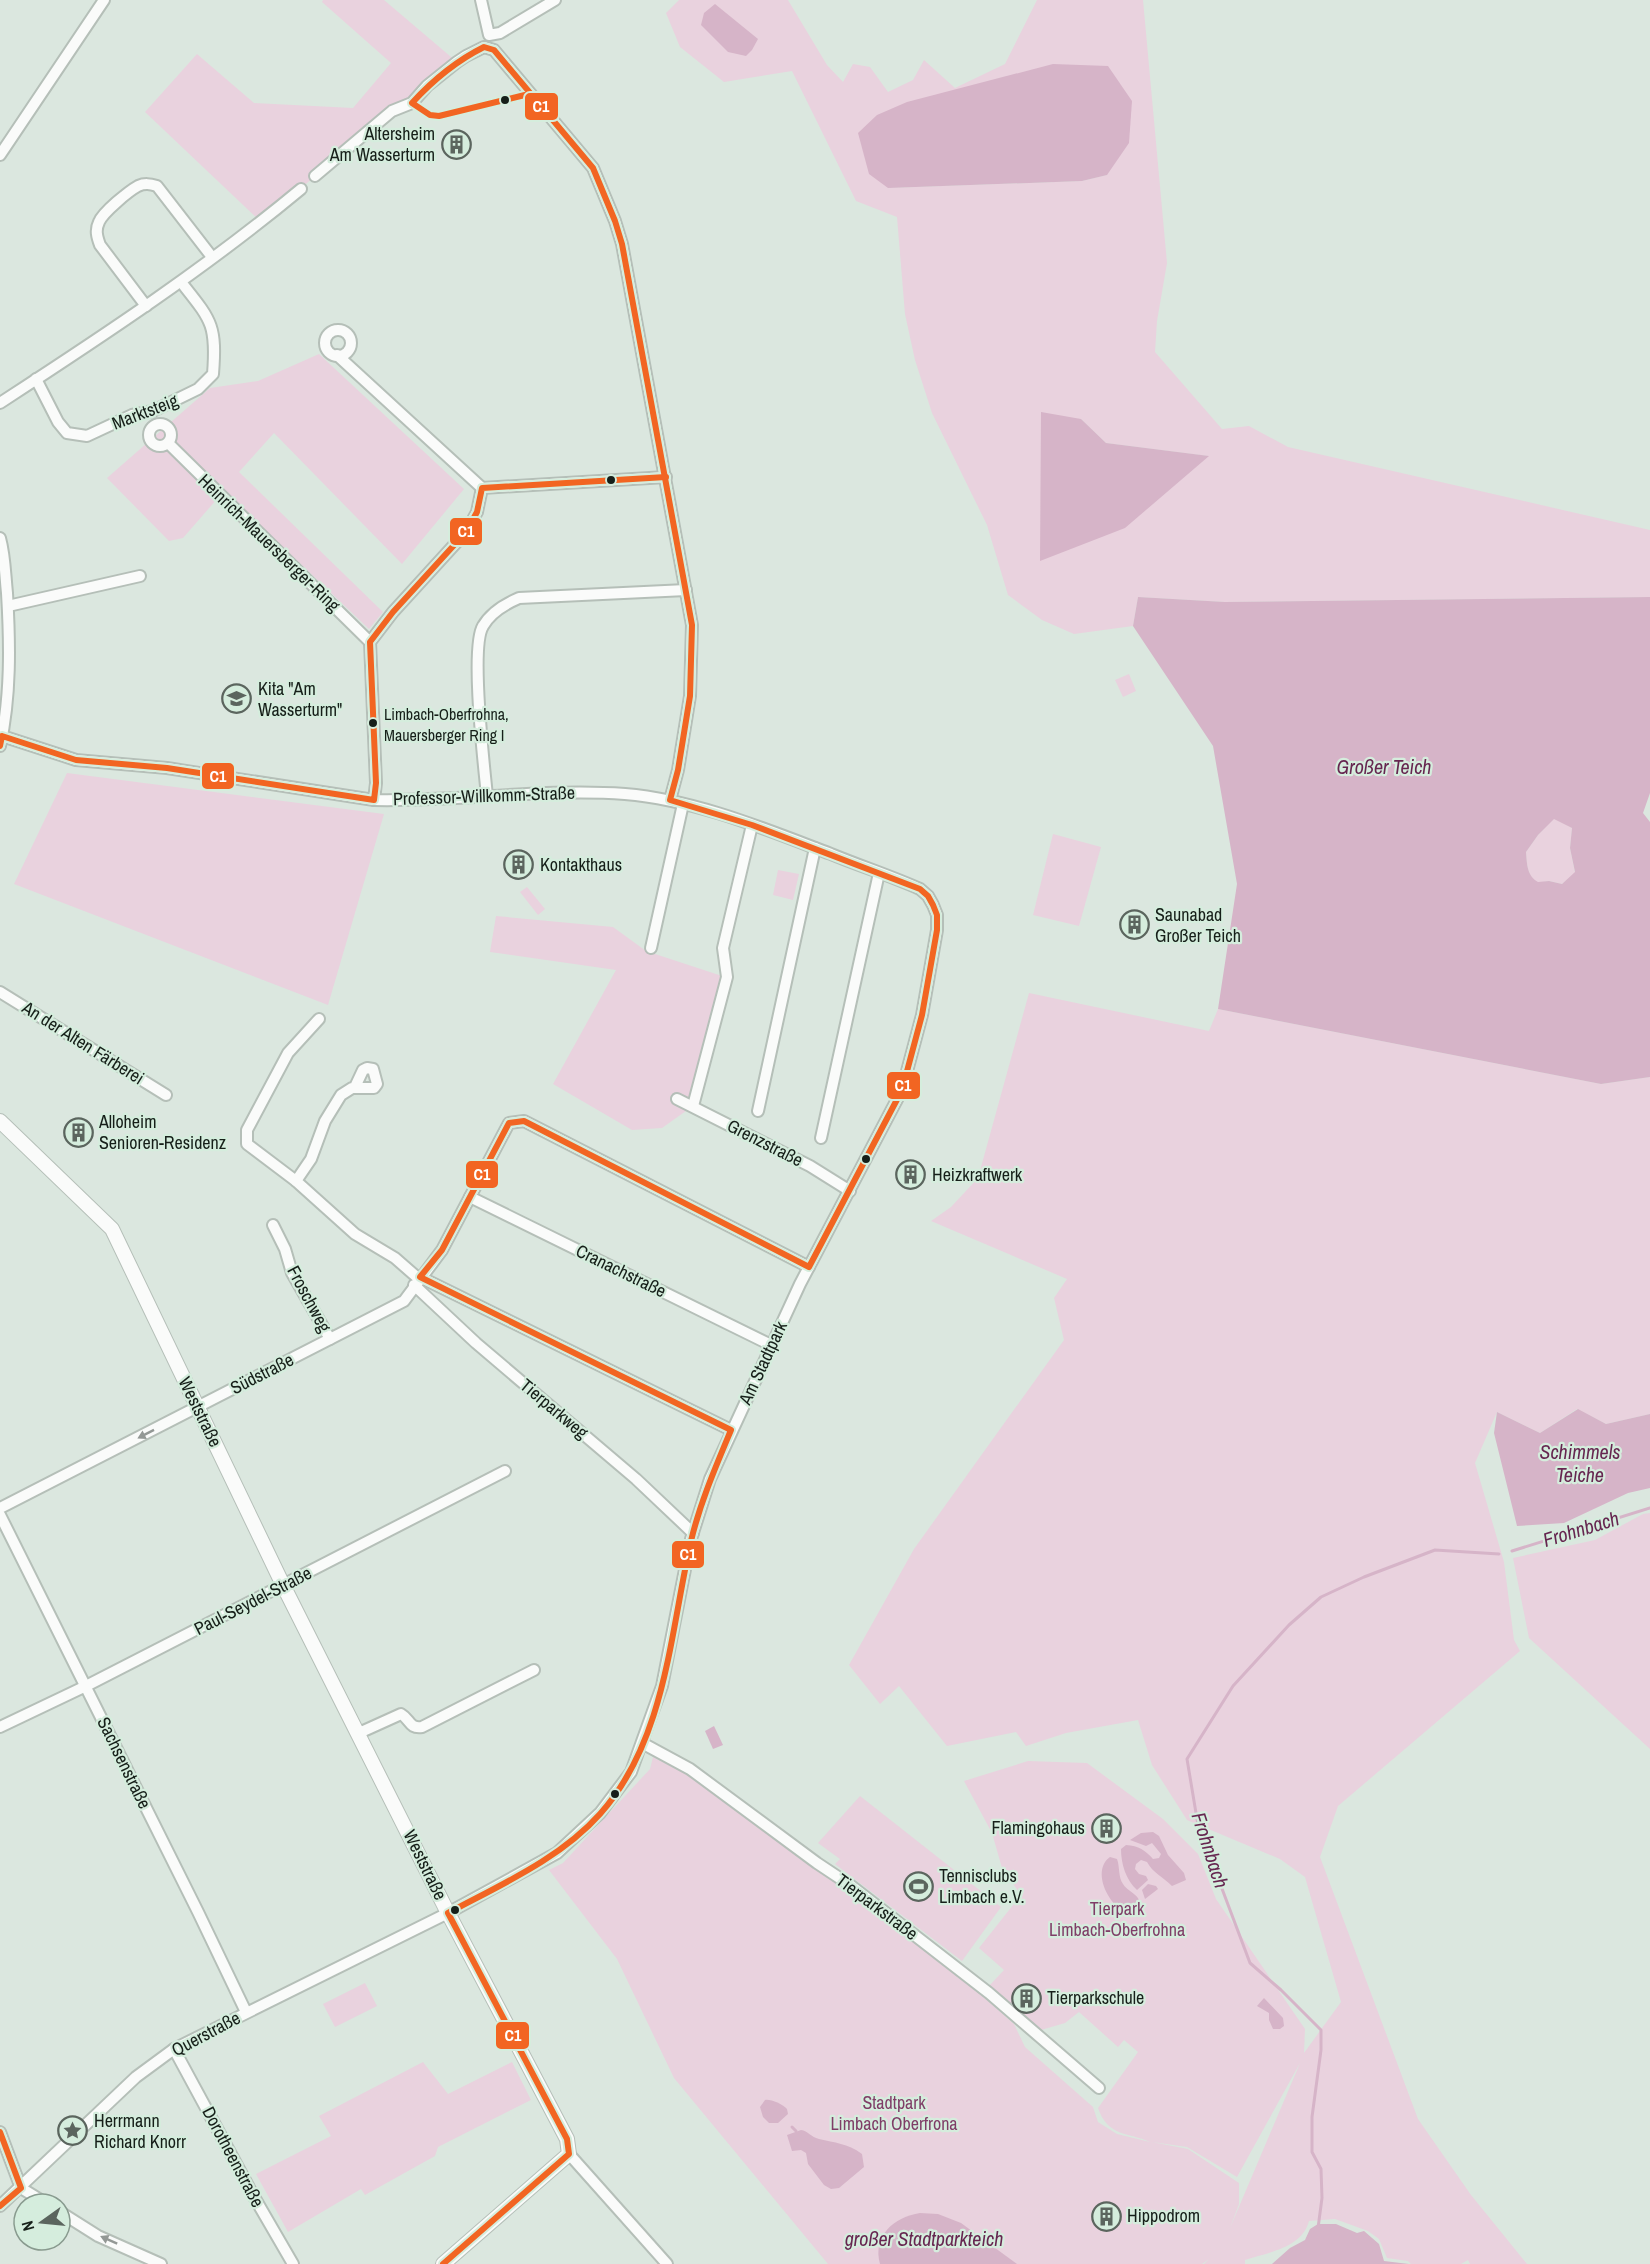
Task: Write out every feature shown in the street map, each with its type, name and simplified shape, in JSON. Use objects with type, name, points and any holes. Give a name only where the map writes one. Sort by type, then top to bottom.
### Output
[{"type":"main road","name":"Weststraße","points":[[0,1121],[112,1230],[283,1585],[448,1913],[567,2139],[569,2154]]},
{"type":"main road","points":[[443,2264],[569,2154]]},
{"type":"street","points":[[0,155],[104,0]]},
{"type":"street","points":[[481,0],[489,35],[500,33],[555,0]]},
{"type":"street","points":[[315,176],[392,111],[412,103],[427,86],[450,68],[466,56],[484,47],[494,50],[593,168],[622,244],[692,625],[690,696],[678,770],[670,800]]},
{"type":"street","points":[[146,306],[100,245],[96,233],[99,221],[138,186],[147,184],[157,186],[212,256]]},
{"type":"street","points":[[0,403],[181,282],[301,189]]},
{"type":"street","name":"Marktsteig","points":[[36,380],[58,422],[67,433],[87,436],[132,415],[153,411],[174,403],[198,389],[213,374],[216,343],[212,325],[181,282]]},
{"type":"street","points":[[337,356],[482,488],[666,477]]},
{"type":"street","name":"Heinrich-Mauersberger-Ring","points":[[168,443],[370,642]]},
{"type":"street","points":[[374,800],[376,783],[370,642],[393,612],[466,532],[477,512],[482,488]]},
{"type":"street","points":[[0,538],[8,606],[9,682],[1,741]]},
{"type":"street","points":[[8,606],[140,576]]},
{"type":"street","points":[[487,796],[477,654],[482,628],[490,616],[519,598],[686,590]]},
{"type":"street","name":"Professor-Willkomm-Straße","points":[[1,741],[76,760],[167,768],[374,800],[408,801],[577,792],[626,794],[670,800],[752,825],[815,848],[920,889],[928,896],[937,915],[937,930],[922,1015],[902,1090]]},
{"type":"street","points":[[651,948],[683,804]]},
{"type":"street","points":[[693,1106],[727,977],[723,948],[752,825]]},
{"type":"street","points":[[758,1111],[815,848]]},
{"type":"street","points":[[820,1138],[879,873]]},
{"type":"street","name":"An der Alten Färberei","points":[[0,992],[166,1095]]},
{"type":"street","points":[[319,1019],[288,1053],[247,1130],[247,1144],[296,1181],[355,1234],[395,1258],[418,1280],[731,1430]]},
{"type":"street","points":[[296,1181],[311,1160],[332,1106],[341,1095],[355,1087]]},
{"type":"street","name":"Am Stadtpark","points":[[448,1913],[557,1853],[600,1813],[631,1772],[662,1686],[693,1533],[710,1479],[809,1267],[902,1090]]},
{"type":"street","name":"Grenzstraße","points":[[677,1099],[810,1166],[850,1191]]},
{"type":"street","name":"Südstraße","points":[[0,1508],[404,1301],[442,1250],[510,1123],[524,1121],[809,1267]]},
{"type":"street","name":"Cranachstraße","points":[[470,1197],[771,1345]]},
{"type":"street","name":"Froschweg","points":[[273,1225],[285,1249],[292,1273],[330,1339]]},
{"type":"street","name":"Tierparkweg","points":[[418,1280],[476,1343],[636,1479],[693,1533]]},
{"type":"street","name":"Paul-Seydel-Straße","points":[[0,1727],[86,1686],[505,1471]]},
{"type":"street","name":"Sachsenstraße","points":[[0,1515],[246,2012]]},
{"type":"street","points":[[359,1733],[401,1714],[411,1726],[422,1727],[534,1671]]},
{"type":"street","name":"Tierparkstraße","points":[[642,1743],[690,1769],[808,1857],[850,1885],[989,1993],[1099,2088]]},
{"type":"street","name":"Querstraße","points":[[0,2206],[136,2077],[174,2049],[448,1913]]},
{"type":"street","name":"Dorotheenstraße","points":[[174,2049],[293,2264]]},
{"type":"street","points":[[0,2132],[21,2188],[28,2192]]},
{"type":"street","name":"Weststraße","points":[[569,2154],[667,2264]]},
{"type":"street","points":[[72,2220],[98,2236],[161,2264]]},
{"type":"green space","points":[[323,0],[384,0],[457,62],[392,111],[261,222],[145,112],[197,54],[254,103],[353,108],[391,63],[322,2]]},
{"type":"green space","points":[[679,0],[788,0],[827,65],[843,82],[853,64],[870,67],[888,92],[913,80],[924,60],[955,88],[1005,64],[1037,0],[1143,0],[1167,263],[1157,321],[1155,352],[1222,429],[1249,426],[1288,447],[1650,530],[1650,597],[1225,602],[1138,597],[1133,626],[1074,634],[1042,620],[1008,595],[987,525],[932,413],[915,360],[905,314],[897,217],[856,201],[792,71],[724,82],[680,47],[666,13]],"holes":[[[1107,175],[1082,181],[888,188]],[[1081,419],[1106,443],[1208,456],[1040,560]]]},
{"type":"green space","points":[[319,354],[464,489],[402,564],[274,433],[239,472],[383,612],[369,629],[224,491],[183,538],[169,541],[107,478],[210,388],[258,381]]},
{"type":"green space","points":[[1129,674],[1136,691],[1123,697],[1115,680]]},
{"type":"green space","points":[[67,773],[384,814],[328,1005],[14,884]]},
{"type":"green space","points":[[1554,818],[1572,828],[1570,848],[1575,873],[1562,884],[1549,881],[1538,883],[1530,873],[1526,852]]},
{"type":"green space","points":[[1053,834],[1101,847],[1079,926],[1033,915]]},
{"type":"green space","points":[[778,870],[799,874],[793,900],[773,895]]},
{"type":"green space","points":[[527,887],[545,909],[538,915],[520,892]]},
{"type":"green space","points":[[496,916],[613,927],[646,951],[722,976],[693,1106],[662,1128],[632,1130],[553,1084],[616,970],[490,952]]},
{"type":"green space","points":[[1029,993],[1209,1031],[1218,1009],[1601,1084],[1650,1077],[1650,1414],[1606,1424],[1577,1409],[1540,1433],[1497,1412],[1475,1463],[1504,1562],[1514,1640],[1520,1651],[1338,1806],[1320,1857],[1418,2119],[1471,2195],[1527,2264],[1470,2264],[1468,2260],[1461,2264],[1411,2264],[1408,2261],[1387,2258],[1379,2239],[1368,2231],[1335,2219],[1309,2221],[1305,2230],[1292,2243],[1245,2260],[1245,2264],[1204,2264],[1209,2259],[1202,2264],[828,2264],[674,2078],[617,1959],[549,1870],[563,1863],[650,1769],[653,1757],[688,1775],[962,1978],[1014,2024],[1025,2047],[1093,2107],[1098,2122],[1117,2134],[1150,2142],[1113,2129],[1102,2117],[1098,2108],[1138,2052],[1124,2040],[1118,2047],[1079,2012],[1065,2023],[1041,2030],[989,1986],[1004,1970],[979,1948],[1021,1895],[1002,1868],[992,1833],[964,1781],[1028,1761],[1087,1763],[1163,1819],[1198,1854],[1216,1899],[1305,2029],[1304,2053],[1341,2002],[1305,1877],[1280,1859],[1187,1820],[1152,1765],[1138,1720],[1066,1733],[1026,1746],[1016,1732],[947,1746],[899,1686],[880,1704],[849,1665],[914,1549],[1064,1340],[1054,1298],[1067,1279],[931,1221],[951,1207],[978,1178]],"holes":[[[1300,2063],[1230,2228],[1239,2204],[1239,2183],[1188,2149],[1152,2142],[1187,2147],[1237,2177]]]},
{"type":"green space","points":[[1650,1513],[1650,1749],[1529,1638],[1513,1558],[1595,1540],[1643,1514]]},
{"type":"green space","name":"Tennisclubs Limbach e.V.","points":[[860,1796],[1001,1907],[962,1961],[835,1864],[840,1859],[818,1843]]},
{"type":"green space","points":[[365,1983],[377,2006],[335,2027],[323,2004]]},
{"type":"green space","points":[[423,2062],[448,2094],[512,2062],[531,2100],[438,2147],[435,2156],[365,2195],[361,2189],[288,2232],[256,2174],[331,2136],[319,2116]]},
{"type":"water","points":[[715,4],[758,39],[746,56],[728,52],[701,25],[704,13]]},
{"type":"water","points":[[1053,64],[1108,66],[1132,101],[1129,143],[1107,175],[1082,181],[888,188],[869,174],[858,133],[877,115],[907,102]]},
{"type":"water","points":[[1041,412],[1081,419],[1106,443],[1209,456],[1125,528],[1040,561]]},
{"type":"water","name":"Großer Teich","points":[[1138,597],[1225,602],[1650,597],[1650,793],[1643,813],[1650,822],[1650,1077],[1601,1084],[1218,1009],[1237,884],[1213,746],[1133,626]],"holes":[[[1554,819],[1572,828],[1570,848],[1575,872],[1562,884],[1549,881],[1538,882],[1530,873],[1526,852],[1538,835]]]},
{"type":"water","name":"Schimmels Teiche","points":[[1578,1409],[1606,1424],[1650,1414],[1650,1488],[1628,1493],[1564,1523],[1517,1526],[1494,1433],[1497,1412],[1540,1433]]},
{"type":"water","points":[[714,1726],[723,1745],[713,1749],[705,1731]]},
{"type":"water","points":[[1153,1832],[1159,1836],[1168,1855],[1184,1873],[1186,1880],[1172,1886],[1147,1862],[1141,1860],[1136,1864],[1135,1869],[1148,1880],[1137,1890],[1125,1871],[1121,1849],[1126,1845],[1135,1846],[1153,1859],[1159,1858],[1161,1854],[1152,1843],[1146,1846],[1130,1840],[1141,1833]]},
{"type":"water","points":[[1110,1857],[1117,1859],[1121,1881],[1138,1898],[1139,1913],[1130,1914],[1122,1910],[1108,1894],[1103,1884],[1102,1874],[1104,1864]]},
{"type":"water","points":[[1148,1884],[1158,1889],[1145,1899],[1142,1890]]},
{"type":"water","points":[[1264,1998],[1283,2018],[1284,2026],[1280,2029],[1273,2029],[1269,2013],[1257,2006]]},
{"type":"water","points":[[765,2100],[782,2105],[787,2109],[788,2114],[778,2123],[769,2123],[763,2117],[760,2107]]},
{"type":"water","points":[[801,2130],[816,2138],[857,2150],[862,2154],[864,2167],[839,2188],[831,2189],[824,2185],[808,2164],[806,2153],[801,2150],[792,2151],[787,2135]]},
{"type":"water","name":"großer Stadtparkteich","points":[[920,2213],[938,2214],[961,2223],[1017,2264],[880,2264],[879,2245],[887,2230],[902,2219]]},
{"type":"water","points":[[1318,2224],[1336,2224],[1357,2233],[1364,2231],[1379,2244],[1384,2261],[1409,2264],[1272,2264],[1290,2248],[1305,2240],[1310,2229]]},
{"type":"waterway","name":"Frohnbach","points":[[1512,1551],[1650,1508]]},
{"type":"waterway","name":"Frohnbach","points":[[1318,2228],[1322,2198],[1321,2169],[1312,2152],[1312,2117],[1321,2050],[1321,2030],[1250,1963],[1198,1825],[1187,1759],[1233,1686],[1289,1625],[1321,1597],[1364,1577],[1435,1550],[1499,1554]]},
{"type":"waterway","points":[[792,2127],[796,2131]]},
{"type":"transit line","name":"C1","points":[[443,2264],[569,2154],[567,2139],[448,1913],[528,1870],[567,1845],[600,1814],[622,1785],[639,1753],[652,1719],[670,1648],[691,1541],[709,1485],[731,1430],[420,1277],[442,1250],[509,1123],[524,1121],[809,1267],[902,1090],[922,1015],[937,930],[937,915],[933,905],[920,889],[752,825],[670,800],[678,770],[690,696],[692,625],[622,244],[615,221],[593,168],[494,50],[484,47],[464,58],[412,103],[430,115],[439,116],[529,94]]},
{"type":"transit line","name":"C1","points":[[0,746],[2,736],[76,760],[167,768],[374,800],[376,783],[370,642],[393,612],[466,532],[477,512],[482,488],[666,477]]},
{"type":"transit line","name":"C1","points":[[0,2132],[21,2188],[0,2206]]},
{"type":"place","name":"Altersheim Am Wasserturm","points":[[456,144]]},
{"type":"place","name":"Kita \"Am Wasserturm\"","points":[[237,699]]},
{"type":"place","name":"Limbach-Oberfrohna, Mauersberger Ring I","points":[[373,723]]},
{"type":"place","name":"Kontakthaus","points":[[519,865]]},
{"type":"place","name":"Saunabad Großer Teich","points":[[1134,925]]},
{"type":"place","name":"Alloheim Senioren-Residenz","points":[[78,1132]]},
{"type":"place","name":"Heizkraftwerk","points":[[911,1175]]},
{"type":"place","name":"Flamingohaus","points":[[1106,1828]]},
{"type":"place","name":"Tennisclubs Limbach e.V.","points":[[918,1886]]},
{"type":"place","name":"Tierparkschule","points":[[1026,1998]]},
{"type":"place","name":"Herrmann Richard Knorr","points":[[73,2131]]},
{"type":"place","name":"Hippodrom","points":[[1106,2216]]},
{"type":"park label","name":"Tierpark Limbach-Oberfrohna","points":[[1117,1919]]},
{"type":"park label","name":"Stadtpark Limbach Oberfrona","points":[[894,2113]]}]
